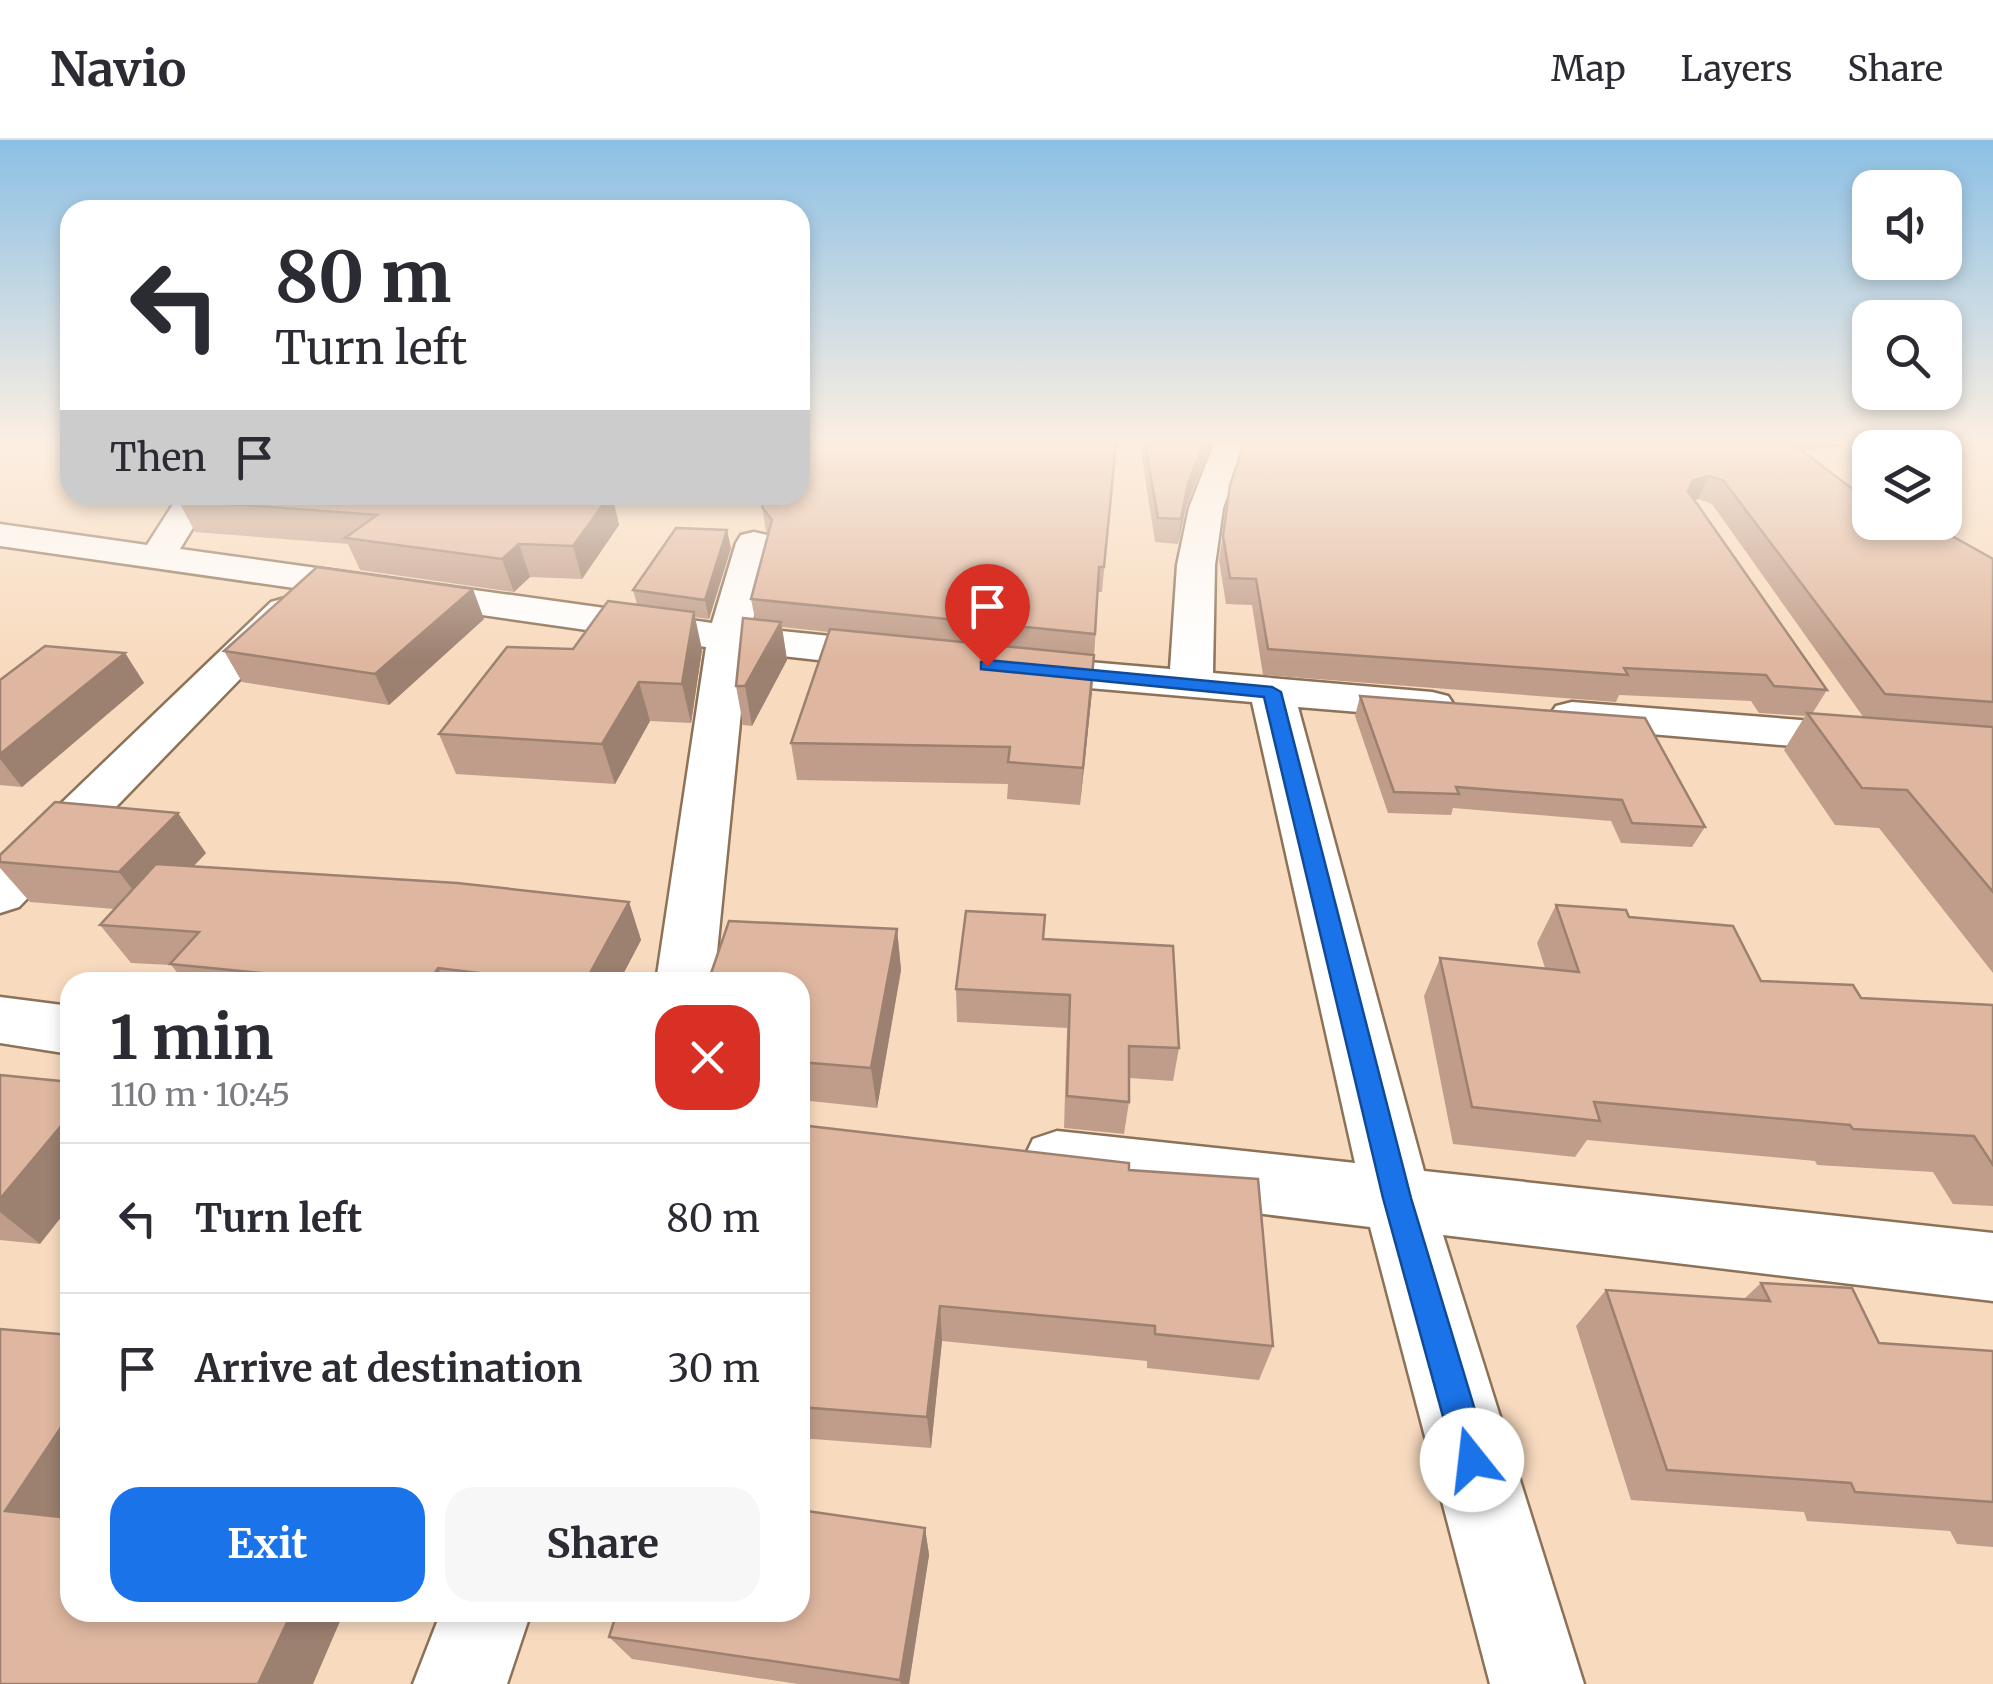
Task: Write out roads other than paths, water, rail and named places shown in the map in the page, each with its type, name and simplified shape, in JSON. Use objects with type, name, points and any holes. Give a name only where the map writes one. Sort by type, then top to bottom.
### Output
[{"type":"street","points":[[156,557],[182,516]]},
{"type":"street","points":[[1191,686],[1199,546],[1205,516]]},
{"type":"street","points":[[0,535],[728,638],[932,660]]},
{"type":"street","points":[[686,972],[728,638],[754,543]]},
{"type":"street","points":[[0,894],[316,579]]},
{"type":"street","points":[[987,666],[1465,708]]},
{"type":"street","points":[[1818,690],[1850,738]]},
{"type":"street","points":[[1272,692],[1397,1198],[1537,1684]]},
{"type":"street","points":[[1523,712],[1993,749]]},
{"type":"street","points":[[0,1020],[60,1029]]},
{"type":"street","points":[[992,1152],[1993,1266]]},
{"type":"street","points":[[460,1684],[482,1622]]}]
